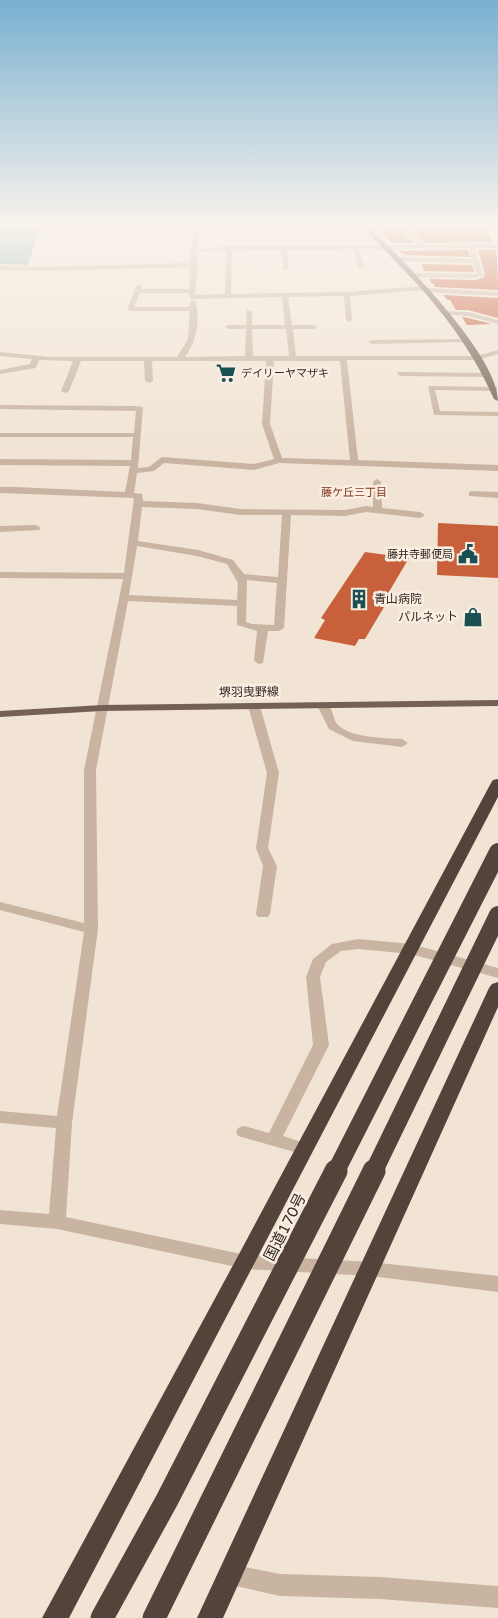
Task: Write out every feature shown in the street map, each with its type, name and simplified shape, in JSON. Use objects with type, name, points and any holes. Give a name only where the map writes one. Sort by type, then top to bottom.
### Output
[{"type":"highway","points":[[56,1618],[498,783]]},
{"type":"highway","name":"国道170号","points":[[102,1618],[167,1500],[427,995],[498,852]]},
{"type":"highway","points":[[154,1618],[456,1005],[498,915]]},
{"type":"highway","points":[[210,1618],[498,988]]},
{"type":"main road","points":[[432,298],[477,358],[495,386],[498,399]]},
{"type":"main road","name":"堺羽曳野線","points":[[0,714],[102,708],[498,702]]},
{"type":"street","points":[[134,298],[130,308],[193,309]]},
{"type":"street","points":[[179,359],[189,349],[194,330],[193,298]]},
{"type":"street","points":[[285,298],[293,359]]},
{"type":"street","points":[[347,298],[349,320]]},
{"type":"street","points":[[249,312],[249,359]]},
{"type":"street","points":[[444,313],[468,314],[498,322]]},
{"type":"street","points":[[228,326],[314,327]]},
{"type":"street","points":[[372,342],[465,342]]},
{"type":"street","points":[[0,354],[36,358],[78,359],[343,359],[477,358],[498,352]]},
{"type":"street","points":[[0,372],[33,366],[36,358]]},
{"type":"street","points":[[65,391],[78,359]]},
{"type":"street","points":[[148,359],[149,381]]},
{"type":"street","points":[[270,359],[266,424],[279,460]]},
{"type":"street","points":[[343,359],[354,462]]},
{"type":"street","points":[[401,374],[487,375]]},
{"type":"street","points":[[495,386],[432,388],[437,413],[498,414]]},
{"type":"street","points":[[0,407],[135,408],[140,410],[129,495]]},
{"type":"street","points":[[0,435],[138,435]]},
{"type":"street","points":[[0,462],[151,469],[162,460],[254,467],[279,460],[498,468]]},
{"type":"street","points":[[377,482],[378,510]]},
{"type":"street","points":[[0,490],[34,489],[78,494],[139,496],[128,576],[90,770],[91,929],[64,1123],[57,1222]]},
{"type":"street","points":[[472,494],[498,495]]},
{"type":"street","points":[[138,504],[197,506],[240,512],[345,513],[366,508],[420,515]]},
{"type":"street","points":[[133,543],[198,553],[230,562],[241,576],[243,583],[241,622],[250,628],[279,628],[288,512]]},
{"type":"street","points":[[0,529],[36,528]]},
{"type":"street","points":[[0,574],[128,576]]},
{"type":"street","points":[[241,576],[283,580]]},
{"type":"street","points":[[124,598],[242,603]]},
{"type":"street","points":[[259,661],[263,628]]},
{"type":"street","points":[[323,705],[333,727],[357,739],[402,743]]},
{"type":"street","points":[[254,706],[274,773],[262,848],[270,866],[264,914]]},
{"type":"street","points":[[0,906],[91,929]]},
{"type":"street","points":[[273,1140],[321,1045],[313,977],[320,959],[337,947],[358,944],[410,949],[498,972]]},
{"type":"street","points":[[0,1117],[64,1123]]},
{"type":"street","points":[[244,1132],[305,1149]]},
{"type":"street","points":[[0,1217],[57,1222],[246,1262],[371,1269],[498,1284]]},
{"type":"street","points":[[230,1575],[280,1584],[380,1588],[498,1597]]},
{"type":"building","points":[[446,298],[498,298],[498,318],[468,310],[456,310],[450,300]]},
{"type":"building","points":[[462,317],[468,318],[492,324],[467,325]]},
{"type":"building","points":[[438,523],[498,526],[498,578],[437,575]]},
{"type":"building","name":"青山病院","points":[[365,552],[409,558],[380,607],[384,607],[365,639],[359,639],[355,646],[314,638],[325,620],[321,618]]},
{"type":"place","name":"デイリーヤマザキ","points":[[226,373]]},
{"type":"place","name":"藤井寺郵便局","points":[[468,554]]},
{"type":"place","name":"青山病院","points":[[359,599]]},
{"type":"place","name":"パルネット","points":[[473,617]]},
{"type":"district","name":"藤ケ丘三丁目","points":[[354,492]]}]
